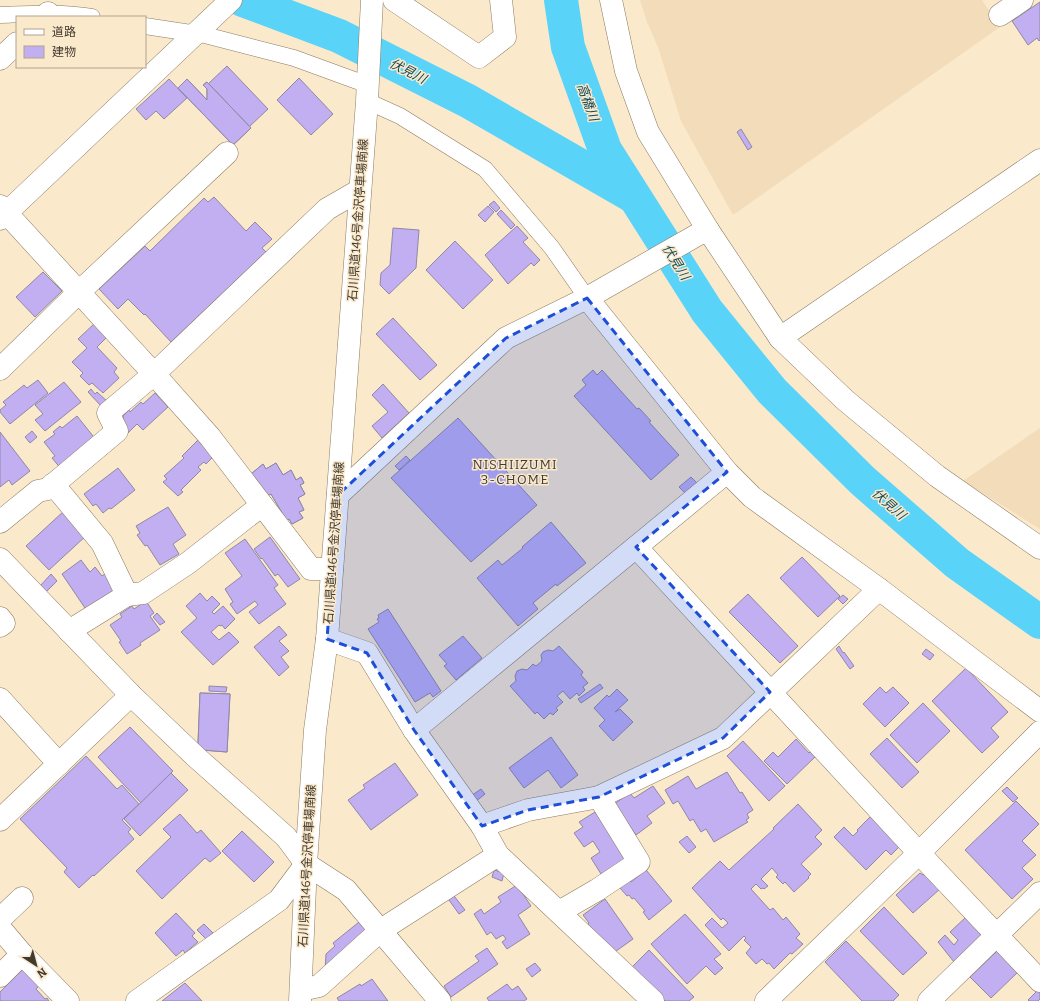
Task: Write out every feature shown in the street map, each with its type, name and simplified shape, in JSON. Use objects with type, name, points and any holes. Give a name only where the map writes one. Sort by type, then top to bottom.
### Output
[{"type":"street","points":[[230,0],[197,33],[2,212],[79,292],[210,437],[311,569],[332,569]]},
{"type":"street","name":"石川県道146号金沢停車場南線","points":[[301,996],[306,864],[315,730],[327,639],[367,93],[372,0]]},
{"type":"street","points":[[394,0],[479,57],[505,37],[501,0]]},
{"type":"street","points":[[611,0],[626,71],[648,132],[703,232],[780,338],[845,400],[937,476],[1040,548]]},
{"type":"street","points":[[1000,15],[1022,0]]},
{"type":"street","points":[[0,15],[71,14],[85,16]]},
{"type":"street","points":[[146,26],[197,33],[294,58],[367,93],[400,116],[485,168],[552,248],[727,472],[752,497],[878,589],[1040,711]]},
{"type":"street","points":[[0,59],[16,44]]},
{"type":"street","points":[[0,369],[79,292],[227,153]]},
{"type":"street","points":[[780,338],[1040,160]]},
{"type":"street","points":[[0,522],[38,491],[48,488],[117,431],[108,413],[154,374],[327,209],[360,190]]},
{"type":"street","points":[[338,495],[506,338],[590,296],[703,232]]},
{"type":"street","points":[[414,730],[727,472]]},
{"type":"street","points":[[53,484],[102,543],[127,595]]},
{"type":"street","points":[[69,631],[127,595],[143,593],[188,563],[262,505]]},
{"type":"street","points":[[636,547],[919,853],[1040,980]]},
{"type":"street","points":[[0,559],[131,695],[196,757],[286,837],[306,864],[346,890],[440,1001]]},
{"type":"street","points":[[482,826],[528,810],[599,797],[723,738],[878,589]]},
{"type":"street","points":[[0,618],[4,623],[0,626]]},
{"type":"street","points":[[327,639],[366,653],[414,730],[482,826],[498,855],[653,1001]]},
{"type":"street","points":[[0,820],[131,695]]},
{"type":"street","points":[[0,699],[59,764]]},
{"type":"street","points":[[766,1001],[919,853],[1040,732]]},
{"type":"street","points":[[559,912],[639,862],[599,797]]},
{"type":"street","points":[[301,996],[319,986],[381,930],[498,855]]},
{"type":"street","points":[[137,1001],[278,900],[306,864]]},
{"type":"street","points":[[929,1001],[1040,893]]},
{"type":"street","points":[[0,919],[22,898]]},
{"type":"street","points":[[0,928],[22,954],[68,1001]]},
{"type":"street","points":[[0,976],[22,954]]},
{"type":"highlighted area","points":[[587,298],[727,472],[636,547],[770,692],[723,738],[599,797],[528,810],[482,826],[414,730],[367,653],[327,639],[338,495],[506,338]]},
{"type":"shaded area","points":[[640,0],[982,0],[1000,27],[733,215],[681,121],[658,47],[647,22]]},
{"type":"shaded area","points":[[1040,428],[1040,529],[963,481]]},
{"type":"building","points":[[1040,2],[1040,40],[1039,41],[1037,38],[1028,45],[1012,21]]},
{"type":"building","points":[[227,66],[268,109],[249,127],[208,84]]},
{"type":"building","points":[[299,78],[333,114],[311,135],[277,100]]},
{"type":"building","points":[[169,79],[187,98],[164,119],[156,111],[146,120],[136,109]]},
{"type":"building","points":[[187,79],[207,100],[207,89],[203,85],[207,82],[251,128],[233,145],[178,88]]},
{"type":"building","points":[[187,79],[207,100],[207,89],[203,85],[207,82],[251,128],[233,145],[178,88]]},
{"type":"building","points":[[741,129],[752,147],[748,150],[737,132]]},
{"type":"building","points":[[214,197],[246,231],[255,222],[272,239],[262,248],[266,252],[171,342],[145,314],[144,315],[128,299],[118,309],[99,289],[145,246],[150,251],[204,198],[208,202]]},
{"type":"building","points":[[494,201],[500,208],[496,212],[489,205]]},
{"type":"building","points":[[488,206],[494,212],[485,222],[478,215]]},
{"type":"building","points":[[501,210],[515,225],[511,229],[497,214]]},
{"type":"building","points":[[517,226],[528,238],[523,242],[540,260],[534,266],[531,263],[508,284],[485,255]]},
{"type":"building","points":[[393,228],[419,230],[416,268],[389,294],[380,285],[381,273],[390,265]]},
{"type":"building","points":[[455,241],[493,280],[463,309],[426,270]]},
{"type":"building","points":[[43,272],[62,291],[35,317],[16,297]]},
{"type":"building","points":[[393,318],[437,365],[420,380],[376,334]]},
{"type":"building","points":[[95,323],[108,336],[97,347],[117,368],[114,372],[119,378],[103,393],[92,383],[89,385],[80,376],[83,373],[72,362],[87,348],[78,339]]},
{"type":"building","points":[[593,370],[597,375],[602,370],[637,409],[639,408],[651,421],[649,422],[679,455],[651,480],[574,396],[586,385],[582,380]]},
{"type":"building","points":[[38,380],[48,393],[10,424],[0,412],[0,410],[6,405],[3,402],[24,385],[27,388]]},
{"type":"building","points":[[64,382],[81,402],[45,431],[35,420],[43,414],[35,405]]},
{"type":"building","points":[[383,384],[409,413],[382,438],[372,426],[388,412],[372,395]]},
{"type":"building","points":[[91,389],[95,394],[97,392],[108,402],[102,407],[88,392]]},
{"type":"building","points":[[155,393],[168,407],[143,430],[137,424],[125,436],[123,416],[141,402],[143,404]]},
{"type":"building","points":[[77,416],[97,441],[62,470],[52,458],[55,456],[44,442],[55,434],[53,432],[60,426],[62,428]]},
{"type":"building","points":[[458,418],[537,505],[471,562],[391,478]]},
{"type":"building","points":[[32,431],[37,437],[30,443],[25,437]]},
{"type":"building","points":[[0,432],[30,471],[12,485],[9,480],[0,487]]},
{"type":"building","points":[[198,440],[212,454],[212,458],[206,464],[204,462],[198,467],[201,470],[181,490],[183,492],[178,496],[163,482],[167,479],[164,476],[184,458],[182,456]]},
{"type":"building","points":[[406,456],[410,460],[399,470],[395,466]]},
{"type":"building","points":[[276,463],[283,475],[291,470],[296,480],[301,477],[304,483],[300,485],[305,494],[298,498],[304,510],[299,512],[303,518],[292,524],[289,519],[287,521],[271,494],[265,497],[251,474],[263,464],[266,469]]},
{"type":"building","points":[[276,463],[283,475],[291,470],[296,480],[301,477],[304,483],[300,485],[305,494],[298,498],[304,510],[299,512],[303,518],[292,524],[289,519],[287,521],[271,494],[265,497],[251,474],[263,464],[266,469]]},
{"type":"building","points":[[118,468],[135,490],[111,509],[109,508],[103,513],[96,504],[93,506],[84,494]]},
{"type":"building","points":[[691,477],[697,483],[685,493],[679,487]]},
{"type":"building","points":[[168,507],[186,535],[173,544],[179,554],[160,565],[147,545],[145,546],[137,535],[140,533],[136,526]]},
{"type":"building","points":[[65,510],[88,534],[49,570],[26,546]]},
{"type":"building","points":[[551,522],[586,563],[557,586],[556,584],[533,603],[538,609],[518,626],[477,578],[498,560],[502,565]]},
{"type":"building","points":[[270,537],[300,579],[288,587],[278,574],[275,576],[254,549]]},
{"type":"building","points":[[245,539],[278,585],[274,588],[286,604],[259,624],[249,612],[258,605],[255,601],[237,614],[230,604],[233,602],[225,589],[242,576],[225,553]]},
{"type":"building","points":[[802,557],[840,596],[818,617],[780,578]]},
{"type":"building","points":[[81,560],[90,572],[95,567],[102,576],[106,573],[118,589],[87,611],[62,574]]},
{"type":"building","points":[[51,574],[57,581],[46,592],[40,586]]},
{"type":"building","points":[[200,593],[207,601],[212,596],[220,604],[212,612],[214,614],[223,606],[235,619],[225,629],[222,625],[219,625],[211,632],[219,640],[229,632],[239,642],[213,665],[181,632],[197,618],[186,606]]},
{"type":"building","points":[[748,594],[798,646],[780,663],[729,612]]},
{"type":"building","points":[[843,595],[848,599],[843,604],[838,599]]},
{"type":"building","points":[[146,601],[154,613],[150,616],[160,630],[140,643],[141,645],[127,654],[119,642],[121,641],[110,625],[122,617],[120,614],[132,606],[134,609]]},
{"type":"building","points":[[388,609],[441,691],[433,697],[430,693],[415,702],[368,629],[379,622],[377,619],[379,618],[378,615]]},
{"type":"building","points":[[157,613],[165,622],[160,625],[153,617]]},
{"type":"building","points":[[279,626],[287,635],[279,641],[289,651],[281,657],[289,667],[279,676],[254,647]]},
{"type":"building","points":[[463,636],[482,658],[456,680],[444,666],[447,664],[439,655]]},
{"type":"building","points":[[559,646],[583,672],[581,675],[588,683],[583,687],[585,690],[579,696],[577,693],[570,699],[563,691],[557,696],[563,702],[556,708],[558,710],[553,715],[550,713],[544,719],[537,712],[535,714],[510,686],[516,681],[515,676],[517,671],[522,669],[527,670],[533,664],[536,666],[542,661],[541,655],[543,652],[548,650],[553,651]]},
{"type":"building","points":[[839,646],[854,666],[850,669],[836,649]]},
{"type":"building","points":[[926,649],[934,655],[930,660],[922,654]]},
{"type":"building","points":[[966,668],[1008,712],[991,728],[999,737],[982,753],[932,701]]},
{"type":"building","points":[[600,684],[603,688],[581,703],[578,699]]},
{"type":"building","points":[[209,686],[227,687],[226,692],[209,691]]},
{"type":"building","points":[[880,687],[886,693],[893,687],[909,703],[885,727],[863,704]]},
{"type":"building","points":[[617,689],[628,700],[615,712],[620,709],[633,722],[613,741],[599,726],[605,720],[594,708],[607,695],[609,697]]},
{"type":"building","points":[[200,693],[230,694],[227,752],[202,750],[198,744]]},
{"type":"building","points":[[200,693],[230,694],[227,752],[202,750],[198,744]]},
{"type":"building","points":[[923,703],[950,731],[917,763],[890,735]]},
{"type":"building","points":[[130,727],[173,771],[141,803],[98,757]]},
{"type":"building","points":[[551,737],[578,775],[561,788],[548,770],[524,788],[509,768]]},
{"type":"building","points":[[887,738],[919,772],[902,788],[870,754]]},
{"type":"building","points":[[796,739],[809,753],[811,751],[816,756],[787,784],[764,761],[773,752],[778,757]]},
{"type":"building","points":[[743,741],[785,786],[769,801],[727,756]]},
{"type":"building","points":[[86,756],[117,789],[122,785],[139,804],[122,820],[131,829],[128,832],[134,839],[79,888],[64,872],[67,868],[20,819]]},
{"type":"building","points":[[395,763],[418,795],[371,830],[348,800],[365,788],[363,785]]},
{"type":"building","points":[[727,772],[753,810],[747,814],[749,818],[746,820],[748,822],[714,842],[706,829],[701,832],[693,819],[690,821],[678,801],[673,804],[665,790],[688,776],[696,789]]},
{"type":"building","points":[[171,773],[188,790],[140,836],[124,819]]},
{"type":"building","points":[[653,786],[665,803],[647,816],[652,823],[636,835],[614,804],[630,793],[634,798]]},
{"type":"building","points":[[1007,787],[1018,798],[1013,802],[1002,791]]},
{"type":"building","points":[[481,789],[485,794],[475,802],[471,796]]},
{"type":"building","points":[[1016,801],[1039,824],[1022,841],[1036,855],[1022,868],[1033,879],[1012,899],[965,850]]},
{"type":"building","points":[[798,804],[822,830],[815,837],[822,844],[801,864],[811,874],[808,877],[809,878],[794,892],[785,882],[783,884],[776,877],[778,875],[772,868],[761,879],[768,886],[761,889],[756,884],[751,889],[770,910],[773,908],[783,920],[786,917],[800,934],[796,938],[803,944],[792,954],[790,953],[774,969],[769,963],[767,964],[762,959],[756,964],[746,953],[751,947],[744,940],[746,938],[744,936],[729,951],[705,925],[712,918],[722,928],[728,923],[723,918],[721,920],[692,888],[720,861],[729,870],[774,829],[773,828]]},
{"type":"building","points":[[595,812],[627,858],[601,874],[591,858],[600,852],[593,841],[584,847],[574,833],[583,827],[579,822]]},
{"type":"building","points":[[180,814],[197,833],[201,830],[221,853],[210,862],[205,858],[162,899],[136,871],[171,837],[163,829]]},
{"type":"building","points":[[871,816],[900,846],[891,855],[886,850],[866,870],[834,837],[844,827],[853,836]]},
{"type":"building","points":[[242,831],[274,862],[254,882],[222,851]]},
{"type":"building","points":[[687,836],[696,847],[689,853],[679,842]]},
{"type":"building","points":[[494,870],[504,873],[502,881],[492,877]]},
{"type":"building","points":[[646,870],[672,901],[649,920],[643,912],[645,911],[634,898],[632,899],[629,895],[627,896],[620,888],[629,880],[631,882]]},
{"type":"building","points":[[920,873],[923,875],[926,873],[940,889],[913,913],[896,895]]},
{"type":"building","points":[[517,885],[531,906],[518,915],[530,934],[507,949],[502,942],[506,939],[503,935],[496,939],[491,932],[487,935],[474,914],[481,909],[484,914],[501,902],[498,897]]},
{"type":"building","points":[[451,892],[465,910],[459,914],[446,896]]},
{"type":"building","points":[[605,899],[633,939],[612,954],[587,925],[589,923],[583,915]]},
{"type":"building","points":[[884,907],[927,953],[903,975],[860,931]]},
{"type":"building","points":[[176,913],[195,933],[192,936],[198,942],[185,953],[183,950],[176,956],[155,933]]},
{"type":"building","points":[[685,914],[721,954],[714,959],[723,968],[715,975],[706,966],[687,984],[651,944]]},
{"type":"building","points":[[966,917],[980,931],[979,933],[982,936],[954,962],[938,942],[945,935],[954,945],[958,940],[950,932]]},
{"type":"building","points":[[364,918],[375,933],[325,971],[326,954],[335,946],[333,943]]},
{"type":"building","points":[[204,924],[213,933],[206,939],[197,930]]},
{"type":"building","points":[[846,941],[899,995],[893,1001],[862,1001],[825,962]]},
{"type":"building","points":[[487,948],[498,964],[451,997],[444,986],[479,961],[475,956]]},
{"type":"building","points":[[649,950],[694,997],[689,1001],[665,1001],[632,967]]},
{"type":"building","points":[[997,951],[1018,972],[991,998],[970,977]]},
{"type":"building","points":[[535,963],[541,970],[532,977],[526,969]]},
{"type":"building","points":[[23,969],[39,986],[36,989],[45,999],[47,998],[49,1001],[0,1001],[0,992]]},
{"type":"building","points":[[372,979],[388,1001],[339,1001],[337,998],[360,984],[361,986]]},
{"type":"building","points":[[185,983],[202,1001],[162,1001]]},
{"type":"building","points":[[507,984],[512,990],[518,986],[527,999],[524,1001],[489,1001],[487,998]]},
{"type":"building","points":[[1039,989],[1040,999],[1038,1001],[1029,1001],[1028,1000]]},
{"type":"waterway","name":"伏見川","points":[[243,0],[339,36],[468,101],[631,195]]},
{"type":"waterway","name":"伏見川","points":[[561,0],[568,47],[605,150],[707,311],[772,391],[863,481],[957,563],[1040,622]]},
{"type":"district","name":"NISHIIZUMI 3-CHOME","points":[[515,472]]},
{"type":"water label","name":"高橋川","points":[[588,102]]}]
